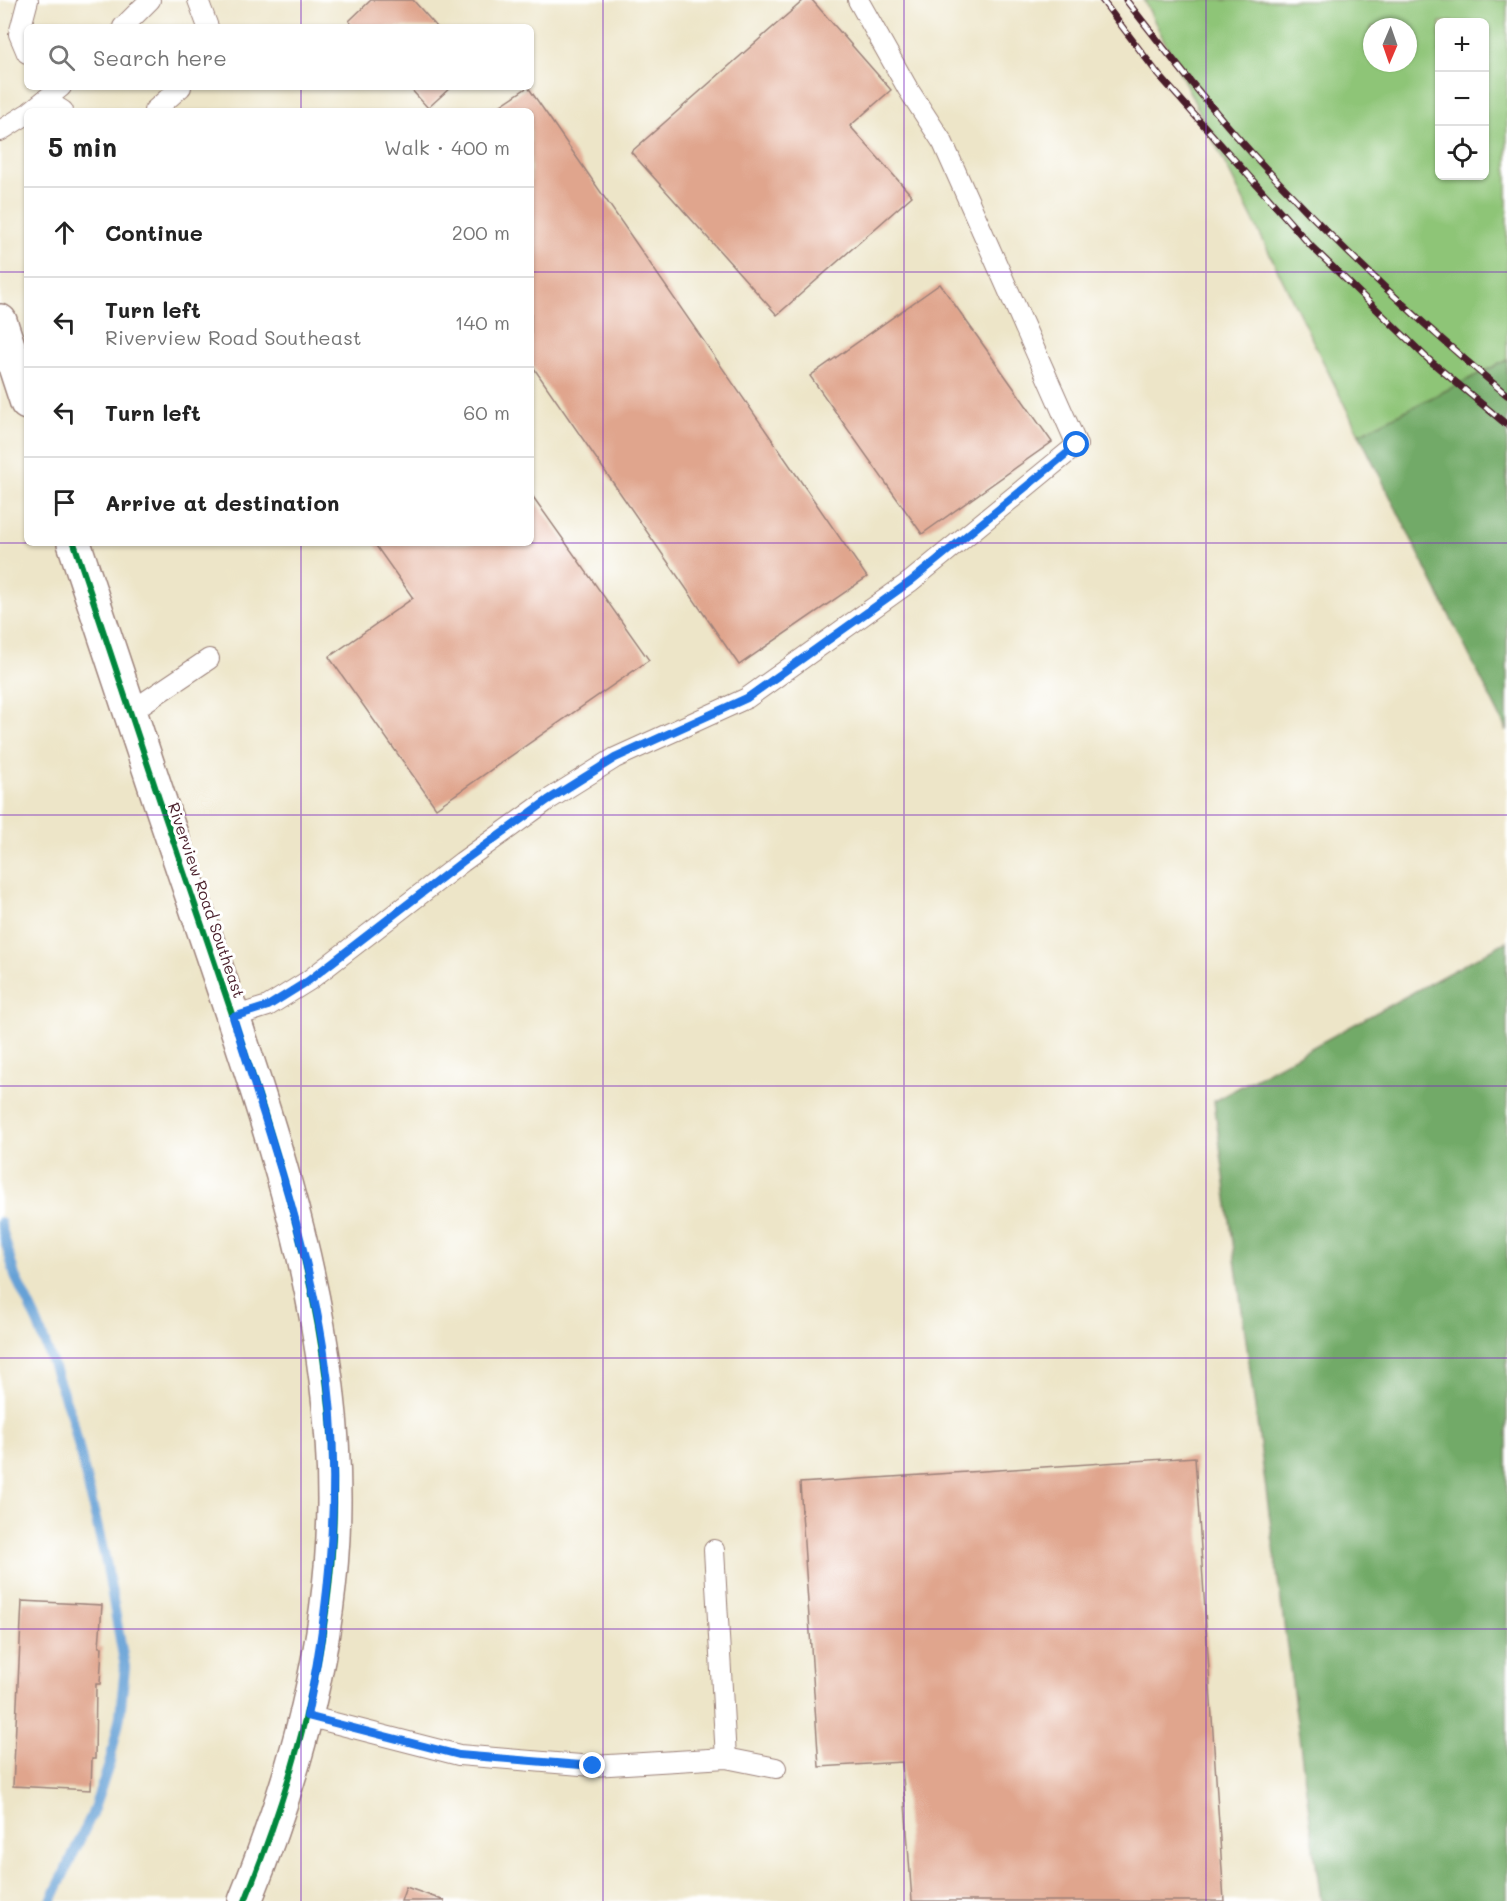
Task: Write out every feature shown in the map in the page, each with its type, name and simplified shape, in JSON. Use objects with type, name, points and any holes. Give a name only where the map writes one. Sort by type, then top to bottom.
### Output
[{"type":"street","points":[[0,321],[24,394]]},
{"type":"street","name":"Riverview Road Southeast","points":[[75,546],[233,1017],[299,1232],[323,1346],[331,1430],[334,1504],[327,1598],[307,1716],[290,1782],[245,1901]]},
{"type":"lane","points":[[24,46],[19,34],[28,0]]},
{"type":"lane","points":[[126,24],[150,0]]},
{"type":"lane","points":[[198,0],[207,24]]},
{"type":"lane","points":[[233,1017],[268,1006],[308,981],[462,862],[548,800],[615,758],[747,698],[911,581],[1077,445],[942,143],[908,89],[858,0]]},
{"type":"lane","points":[[157,108],[178,90]]},
{"type":"lane","points":[[0,131],[24,116]]},
{"type":"lane","points":[[130,712],[208,658]]},
{"type":"lane","points":[[714,1550],[726,1758]]},
{"type":"lane","points":[[307,1716],[459,1755],[593,1766],[726,1758],[776,1768]]},
{"type":"green space","points":[[1144,0],[1507,0],[1507,360],[1359,434]]},
{"type":"green space","points":[[1507,360],[1507,731],[1359,434]]},
{"type":"green space","points":[[1507,941],[1507,1901],[1321,1901],[1214,1101]]},
{"type":"building","points":[[371,0],[413,0],[434,24],[352,24],[349,21]]},
{"type":"building","points":[[804,0],[812,0],[891,90],[850,126],[912,196],[777,315],[631,152]]},
{"type":"building","points":[[412,90],[448,90],[428,108]]},
{"type":"building","points":[[524,90],[530,90],[867,577],[739,665],[534,368],[534,108],[496,108]]},
{"type":"building","points":[[940,284],[1052,442],[922,534],[810,376]]},
{"type":"building","points":[[534,498],[649,660],[436,808],[329,657],[413,598],[376,546],[534,546]]},
{"type":"building","points":[[1195,1457],[1224,1901],[912,1901],[902,1762],[819,1767],[800,1483]]},
{"type":"building","points":[[22,1601],[102,1605],[99,1647],[102,1647],[100,1684],[96,1684],[95,1759],[92,1759],[91,1790],[13,1786]]},
{"type":"building","points":[[406,1887],[445,1901],[401,1901]]},
{"type":"waterway","points":[[0,1222],[15,1276],[38,1324],[72,1418],[107,1567],[125,1667],[120,1716],[109,1765],[92,1814],[51,1901]]},
{"type":"railway","points":[[1102,0],[1158,74],[1311,246],[1428,359],[1507,425]]},
{"type":"railway","points":[[1126,0],[1208,102],[1288,192],[1379,282],[1507,395]]},
{"type":"cycle path","points":[[75,546],[276,1150],[311,1289],[323,1360],[331,1431],[334,1503],[327,1606],[319,1656],[295,1756],[245,1901]]},
{"type":"route","points":[[593,1766],[459,1755],[307,1716],[327,1598],[334,1504],[331,1430],[323,1346],[299,1232],[233,1017],[268,1006],[308,981],[462,862],[548,800],[615,758],[747,698],[911,581],[1077,445]]}]
